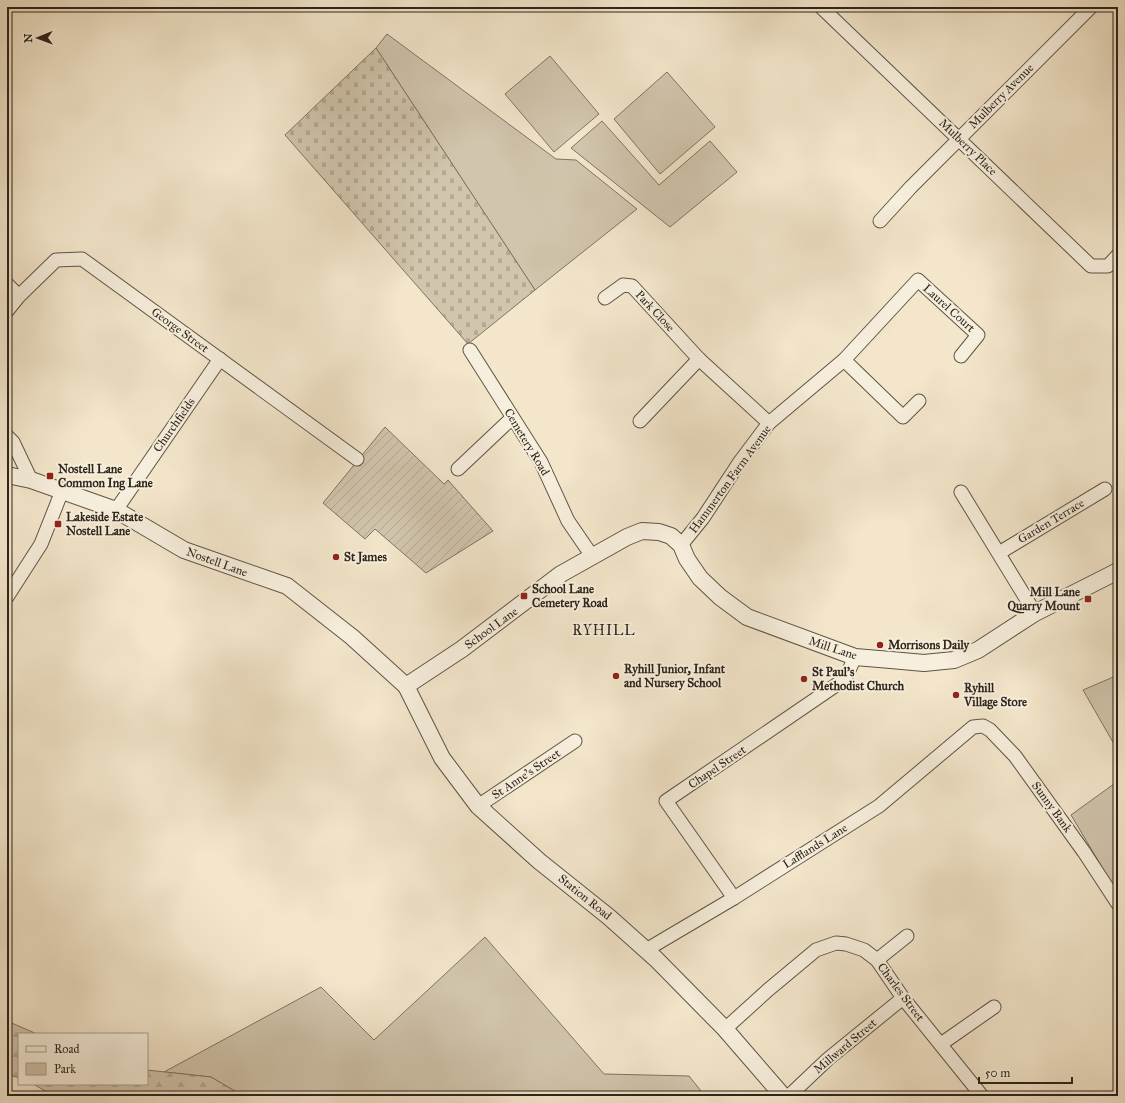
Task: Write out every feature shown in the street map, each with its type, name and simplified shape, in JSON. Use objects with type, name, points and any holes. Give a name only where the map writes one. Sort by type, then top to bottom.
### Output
[{"type":"street","name":"Mulberry Place","points":[[821,7],[1091,266],[1108,266],[1118,255]]},
{"type":"street","name":"Mulberry Avenue","points":[[880,221],[911,187],[1091,7]]},
{"type":"street","name":"George Street","points":[[7,311],[19,296],[56,260],[82,259],[356,458]]},
{"type":"street","name":"Laurel Court","points":[[918,280],[978,335],[961,356]]},
{"type":"street","name":"Hammerton Farm Avenue","points":[[681,545],[703,518],[739,463],[768,423],[844,360],[918,280]]},
{"type":"street","points":[[7,284],[19,296]]},
{"type":"street","name":"Park Close","points":[[605,298],[623,285],[632,286],[699,359],[768,423]]},
{"type":"street","name":"Cemetery Road","points":[[470,350],[541,462],[568,521],[592,556]]},
{"type":"street","name":"Churchfields","points":[[116,510],[220,359]]},
{"type":"street","points":[[640,422],[699,359]]},
{"type":"street","points":[[844,360],[903,417],[919,401]]},
{"type":"street","points":[[458,470],[512,418]]},
{"type":"street","points":[[7,436],[13,442],[31,480]]},
{"type":"street","name":"Nostell Lane","points":[[7,475],[31,480],[116,510],[184,550],[287,586],[352,637],[406,686]]},
{"type":"street","name":"Garden Terrace","points":[[999,554],[1105,489]]},
{"type":"street","points":[[7,597],[41,544],[62,491]]},
{"type":"street","points":[[961,492],[965,511],[999,554],[1035,613]]},
{"type":"street","name":"School Lane","points":[[406,686],[462,649],[561,574],[627,537],[642,531],[659,532],[670,536],[681,545]]},
{"type":"street","name":"Mill Lane","points":[[681,545],[687,559],[700,578],[720,597],[747,617],[855,657],[924,663],[954,660],[978,650],[1035,613],[1118,571]]},
{"type":"street","name":"Chapel Street","points":[[734,898],[666,801],[845,679],[855,657]]},
{"type":"street","name":"Station Road","points":[[406,686],[442,758],[478,806],[539,861],[609,916],[646,950],[725,1029],[783,1096]]},
{"type":"street","name":"Lafflands Lane","points":[[646,950],[734,898],[879,806],[973,726]]},
{"type":"street","name":"Sunny Bank","points":[[973,726],[983,726],[990,730],[1015,756],[1084,852],[1118,904]]},
{"type":"street","name":"St Anne's Street","points":[[478,806],[574,741]]},
{"type":"street","points":[[877,960],[907,936]]},
{"type":"street","name":"Charles Street","points":[[725,1029],[768,990],[816,950],[836,943],[846,944],[864,950],[877,960],[903,998],[982,1096]]},
{"type":"street","name":"Millward Street","points":[[789,1096],[828,1060],[903,998]]},
{"type":"street","points":[[941,1044],[994,1007]]},
{"type":"green space","points":[[387,34],[556,159],[576,160],[637,209],[535,290],[376,48]]},
{"type":"green space","points":[[376,48],[535,290],[468,344],[285,135]]},
{"type":"green space","points":[[550,56],[599,114],[554,152],[505,94]]},
{"type":"green space","points":[[667,72],[715,127],[660,174],[614,119]]},
{"type":"green space","points":[[602,121],[659,185],[710,141],[737,172],[670,227],[571,148]]},
{"type":"green space","points":[[385,427],[444,484],[448,480],[493,531],[426,573],[375,529],[365,539],[323,503]]},
{"type":"green space","points":[[1118,675],[1118,751],[1083,690]]},
{"type":"green space","points":[[1118,781],[1118,894],[1071,815]]},
{"type":"green space","points":[[485,937],[604,1074],[689,1076],[705,1096],[243,1096],[211,1077],[164,1072],[321,987],[374,1040]]},
{"type":"green space","points":[[7,1021],[35,1033],[18,1033],[18,1078],[7,1074]]},
{"type":"green space","points":[[148,1070],[211,1077],[243,1096],[54,1096],[35,1085],[148,1085]]},
{"type":"place","name":"Nostell Lane Common Ing Lane","points":[[50,476]]},
{"type":"place","name":"Lakeside Estate Nostell Lane","points":[[58,524]]},
{"type":"place","name":"St James","points":[[336,557]]},
{"type":"place","name":"School Lane Cemetery Road","points":[[524,596]]},
{"type":"place","name":"Mill Lane Quarry Mount","points":[[1088,599]]},
{"type":"place","name":"Morrisons Daily","points":[[880,645]]},
{"type":"place","name":"Ryhill Junior, Infant and Nursery School","points":[[616,676]]},
{"type":"place","name":"St Paul's Methodist Church","points":[[804,679]]},
{"type":"place","name":"Ryhill Village Store","points":[[956,695]]},
{"type":"district","name":"RYHILL","points":[[604,630]]}]
